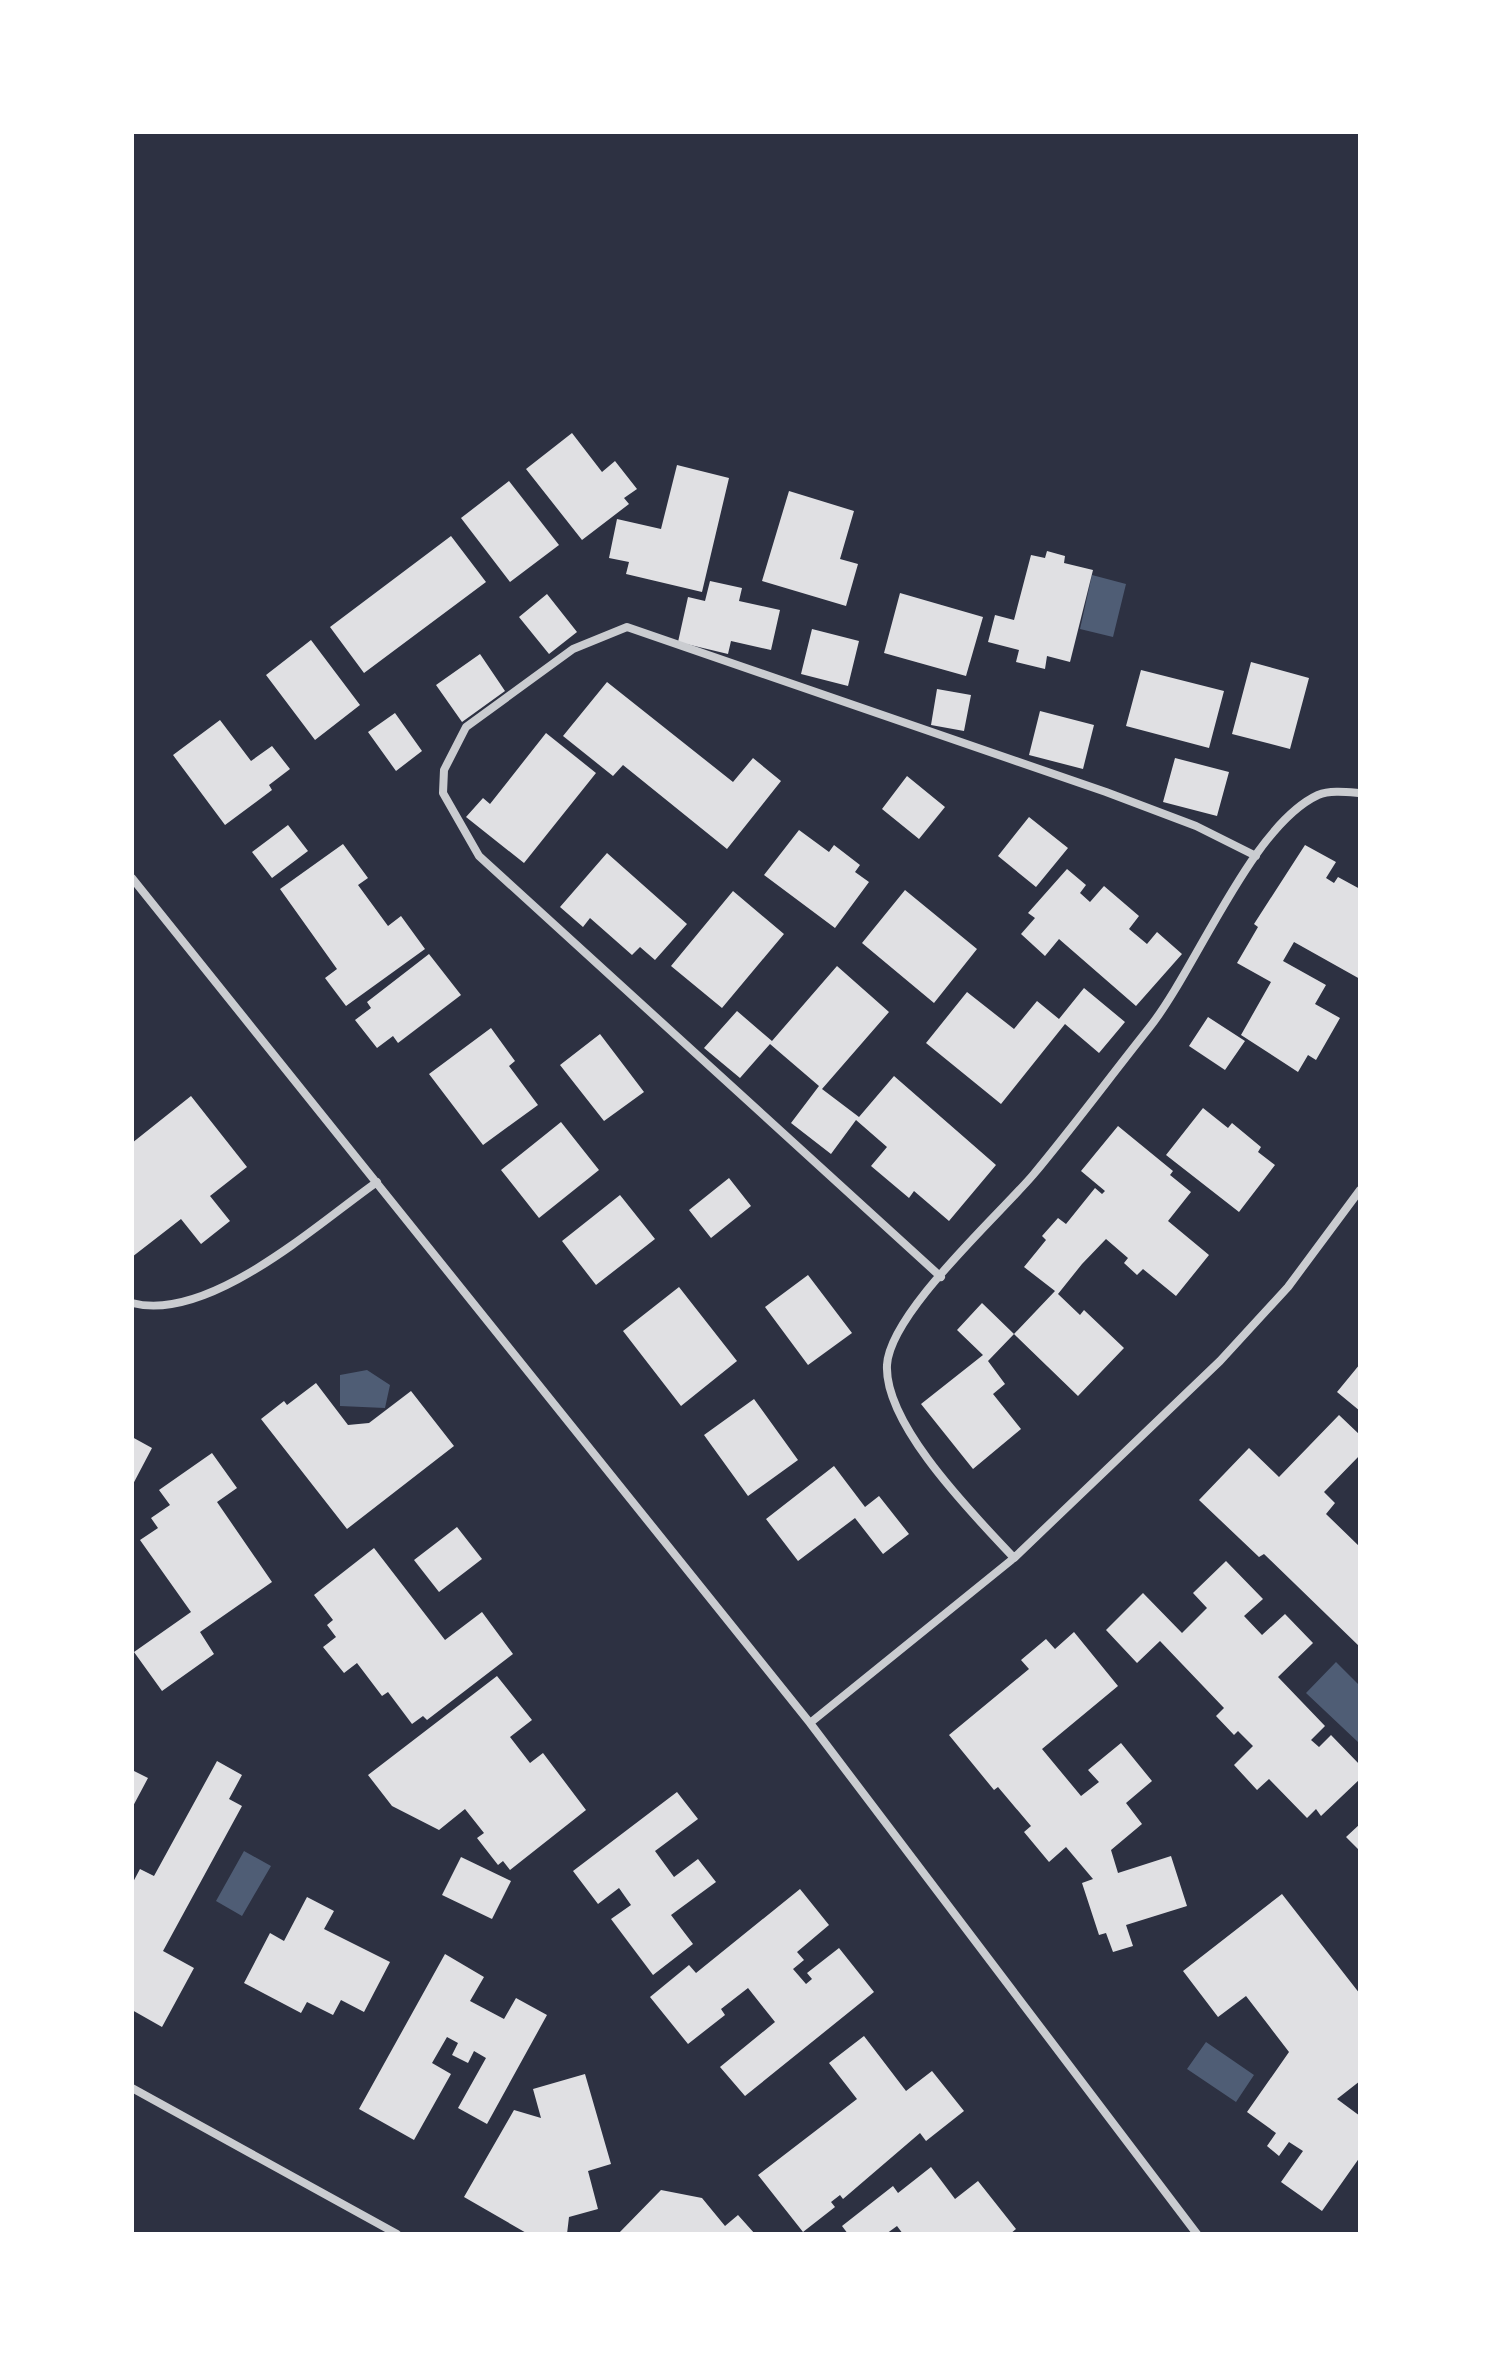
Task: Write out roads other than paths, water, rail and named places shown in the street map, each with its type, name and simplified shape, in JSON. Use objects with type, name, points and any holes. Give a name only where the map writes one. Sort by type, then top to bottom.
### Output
[{"type":"street","points":[[941,1277],[479,856],[443,793],[444,770],[466,727],[573,649],[627,627],[1106,792],[1196,826],[1256,856]]},
{"type":"street","points":[[1014,1558],[955,1495],[904,1422],[889,1391],[887,1363],[894,1335],[941,1277],[1033,1175],[1164,1008],[1256,856],[1286,817],[1319,794],[1360,793]]},
{"type":"street","points":[[132,878],[810,1723],[1197,2234]]},
{"type":"street","points":[[132,1303],[146,1307],[184,1303],[228,1287],[377,1182]]},
{"type":"street","points":[[810,1723],[1014,1558],[1220,1361],[1288,1287],[1342,1219],[1360,1190]]},
{"type":"street","points":[[132,2088],[397,2234]]},
{"type":"water","points":[[1092,575],[1126,584],[1113,637],[1080,629]]},
{"type":"water","points":[[367,1370],[390,1385],[385,1408],[340,1406],[340,1375]]},
{"type":"water","points":[[1336,1662],[1360,1686],[1359,1743],[1306,1693]]},
{"type":"water","points":[[244,1851],[271,1866],[242,1916],[216,1901]]},
{"type":"water","points":[[1206,2042],[1254,2075],[1236,2102],[1187,2069]]}]
